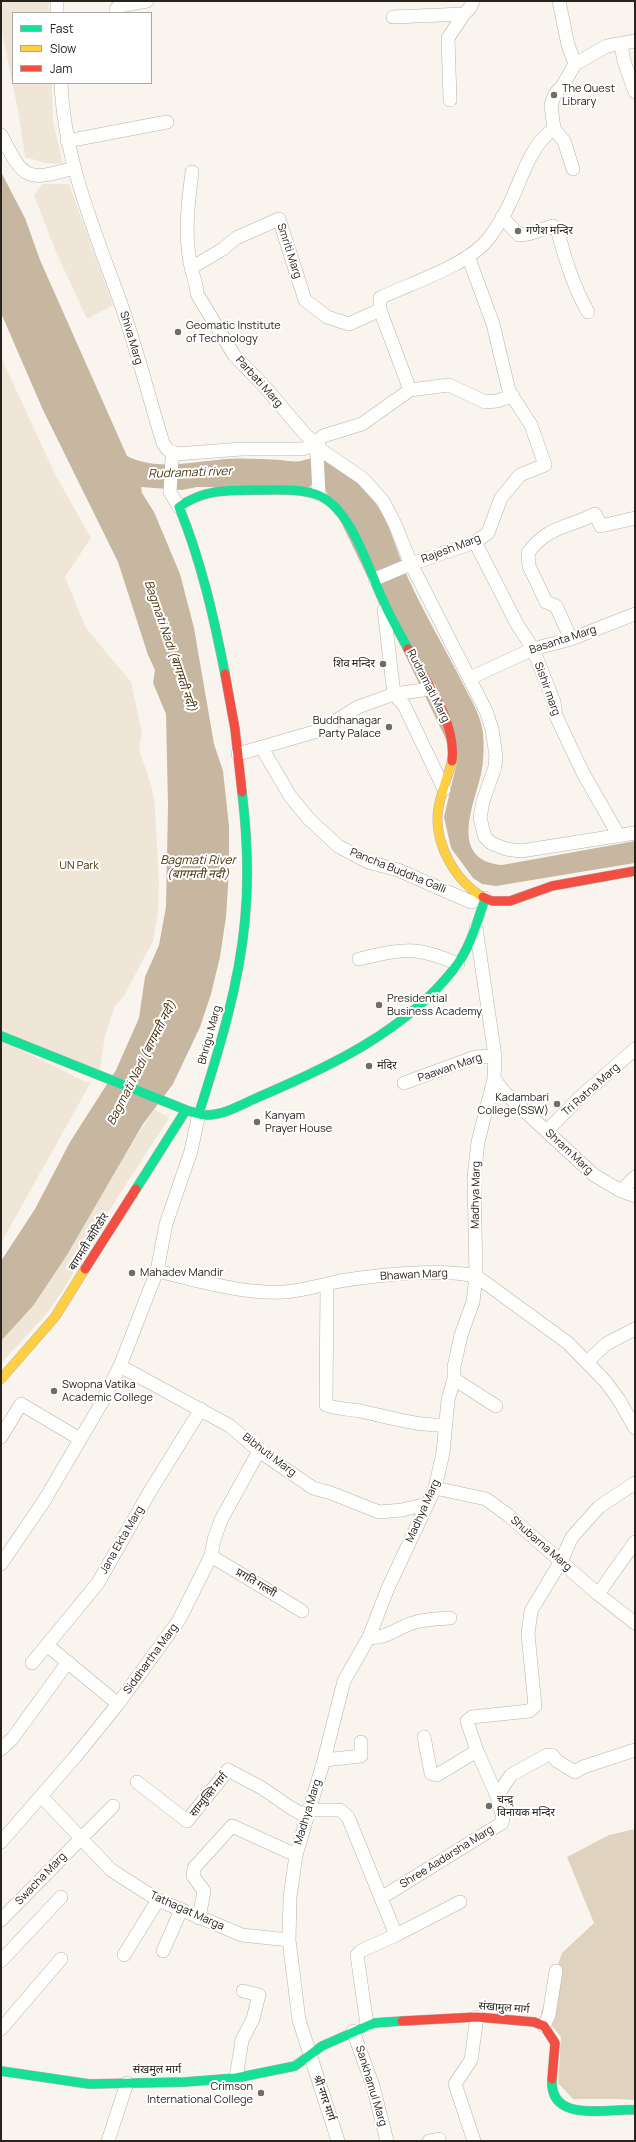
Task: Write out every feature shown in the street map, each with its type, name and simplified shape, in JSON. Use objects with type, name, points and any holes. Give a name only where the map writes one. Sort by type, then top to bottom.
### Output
[{"type":"street","points":[[56,1],[57,12]]},
{"type":"street","points":[[116,12],[116,9],[119,6],[147,1]]},
{"type":"street","points":[[559,1],[568,45],[575,64]]},
{"type":"street","points":[[450,100],[448,38],[473,2]]},
{"type":"street","points":[[393,17],[464,14]]},
{"type":"street","points":[[573,169],[564,141],[554,129],[551,104],[555,94],[563,85],[575,64],[607,46],[621,45],[635,41]]},
{"type":"street","points":[[621,45],[624,61],[635,92]]},
{"type":"street","name":"Shiva Marg","points":[[60,84],[62,115],[74,168],[126,321],[163,444],[174,457]]},
{"type":"street","points":[[67,141],[167,122]]},
{"type":"street","points":[[410,390],[380,310],[380,298],[451,266],[468,256],[488,240],[502,217],[537,147],[546,135],[554,129]]},
{"type":"street","points":[[1,135],[17,166],[31,176],[45,176],[74,168]]},
{"type":"street","points":[[191,268],[187,216],[192,172]]},
{"type":"street","points":[[502,217],[519,235],[528,234],[553,226],[557,229],[568,267],[579,296],[588,312]]},
{"type":"street","name":"Smriti Marg","points":[[191,268],[223,249],[236,238],[279,219],[305,300],[327,317],[349,324],[380,310]]},
{"type":"street","points":[[316,450],[242,449],[174,457],[170,492],[179,507],[192,497],[210,492],[319,490],[316,450],[323,436],[362,424],[410,390],[449,385],[485,402],[497,401],[513,396],[509,391],[493,324],[468,256]]},
{"type":"street","name":"Parbati Marg","points":[[191,268],[197,285],[196,294],[234,355],[264,386],[316,450],[349,467],[375,491],[389,511],[408,565],[469,676],[486,711],[495,743],[495,766],[483,801],[480,818],[481,828],[488,840],[499,848],[521,850],[635,833]]},
{"type":"street","name":"Rajesh Marg","points":[[377,578],[408,565],[476,542],[488,534],[501,498],[520,474],[545,465],[531,424],[513,396]]},
{"type":"street","name":"Rudramati Marg","points":[[319,490],[346,522],[377,578],[383,598],[445,718],[453,742],[451,772],[439,805],[437,821],[444,850],[464,883],[485,898],[498,902],[524,898],[550,886],[635,871]]},
{"type":"street","name":"Bhrigu Marg","points":[[179,507],[189,529],[217,637],[238,754],[245,828],[246,899],[239,963],[225,1029],[193,1112]]},
{"type":"street","points":[[571,639],[556,606],[546,602],[529,566],[528,553],[536,541],[560,526],[576,523],[595,514],[601,526],[635,518]]},
{"type":"street","name":"Sishir marg","points":[[476,542],[517,624],[533,649],[554,702],[560,723],[583,773],[619,836]]},
{"type":"street","points":[[383,598],[394,694],[404,705],[444,788]]},
{"type":"street","name":"Basanta Marg","points":[[469,676],[533,649],[571,639],[635,614]]},
{"type":"street","points":[[238,754],[321,730],[358,707],[394,694],[430,689]]},
{"type":"street","name":"Pancha Buddha Galli","points":[[262,748],[290,796],[309,819],[338,846],[368,862],[398,870],[471,902],[485,898]]},
{"type":"street","points":[[1,1036],[193,1112],[206,1115],[226,1110],[284,1087],[342,1059],[379,1037],[403,1018],[428,996],[458,964],[476,928],[485,898]]},
{"type":"street","name":"Madhya Marg","points":[[309,2055],[299,2020],[289,1940],[290,1897],[296,1855],[307,1812],[324,1760],[344,1681],[369,1637],[388,1588],[435,1488],[443,1453],[448,1400],[454,1379],[454,1367],[461,1335],[473,1302],[476,1276],[474,1177],[478,1142],[494,1079],[495,1056],[476,928]]},
{"type":"street","points":[[359,959],[402,950],[426,951],[458,964]]},
{"type":"street","name":"Tri Ratna Marg","points":[[547,1131],[578,1099],[635,1049]]},
{"type":"street","name":"Paawan Marg","points":[[404,1083],[476,1057],[495,1056]]},
{"type":"street","name":"Shram Marg","points":[[494,1079],[505,1093],[594,1175],[621,1191],[635,1196]]},
{"type":"street","points":[[1,1564],[32,1520],[101,1404],[120,1366],[157,1271],[166,1224],[191,1151],[193,1112]]},
{"type":"street","name":"बागमती कोरिडोर","points":[[1,1379],[55,1317],[193,1112]]},
{"type":"street","points":[[621,1191],[635,1177]]},
{"type":"street","name":"Bhawan Marg","points":[[157,1271],[244,1290],[284,1292],[359,1278],[463,1273],[476,1276],[568,1343],[587,1362],[619,1400],[635,1428]]},
{"type":"street","points":[[327,1284],[326,1405],[373,1416],[430,1425],[446,1425]]},
{"type":"street","points":[[587,1362],[606,1344],[635,1329]]},
{"type":"street","name":"Bibhuti Marg","points":[[120,1366],[230,1426],[259,1451],[313,1488],[331,1493],[379,1512],[402,1510],[427,1504]]},
{"type":"street","points":[[454,1379],[496,1406]]},
{"type":"street","points":[[1,1437],[21,1404],[80,1439]]},
{"type":"street","name":"Jana Ekta Marg","points":[[32,1663],[48,1646],[98,1583],[149,1493],[201,1409]]},
{"type":"street","name":"Siddhartha Marg","points":[[1,1842],[118,1704],[179,1620],[211,1556],[214,1540],[221,1520],[259,1451]]},
{"type":"street","points":[[497,1796],[477,1750],[467,1721],[472,1717],[528,1711],[535,1706],[528,1634],[531,1611],[561,1561],[572,1536],[599,1507],[635,1482]]},
{"type":"street","name":"Shubarna Marg","points":[[435,1488],[486,1499],[508,1515],[598,1594],[635,1623]]},
{"type":"street","points":[[598,1594],[635,1542]]},
{"type":"street","name":"प्रगति गल्ली","points":[[211,1556],[302,1610]]},
{"type":"street","points":[[369,1637],[375,1638],[387,1635],[413,1622],[450,1618]]},
{"type":"street","points":[[48,1646],[118,1704]]},
{"type":"street","points":[[1,1749],[12,1739],[68,1662]]},
{"type":"street","points":[[424,1737],[431,1773],[437,1775],[477,1750]]},
{"type":"street","points":[[324,1760],[361,1756],[361,1742]]},
{"type":"street","points":[[497,1796],[511,1776],[548,1755],[552,1755],[556,1762],[575,1772],[583,1767],[635,1750]]},
{"type":"street","name":"साम्युक्ति मार्ग","points":[[137,1782],[187,1821],[228,1770],[262,1788],[290,1808],[307,1812]]},
{"type":"street","name":"Tathagat Marga","points":[[41,1796],[111,1870],[158,1900],[198,1918],[242,1935],[289,1940]]},
{"type":"street","name":"Shree Aadarsha Marg","points":[[381,1898],[502,1823],[504,1818],[497,1796]]},
{"type":"street","name":"Swacha Marg","points":[[1,1920],[113,1806]]},
{"type":"street","points":[[307,1812],[340,1810],[348,1817],[396,1935]]},
{"type":"street","points":[[198,1918],[204,1891],[193,1876],[194,1868],[232,1826],[296,1855]]},
{"type":"street","points":[[1,1961],[61,1897]]},
{"type":"street","points":[[124,1955],[158,1900]]},
{"type":"street","points":[[367,2025],[357,1956],[361,1951],[460,1902]]},
{"type":"street","points":[[163,1951],[181,1910]]},
{"type":"street","points":[[1,2029],[61,1959]]},
{"type":"street","points":[[556,1971],[549,2015],[544,2026],[555,2043],[552,2084],[556,2098],[565,2108],[573,2110],[635,2110]]},
{"type":"street","points":[[236,2078],[242,2040],[253,2019],[259,1995],[243,1991]]},
{"type":"street","points":[[474,2141],[456,2084],[471,2060],[477,2017]]},
{"type":"street","name":"संखामुल मार्ग","points":[[309,2055],[322,2046],[353,2031],[367,2025],[383,2022],[477,2017],[534,2022],[544,2026]]},
{"type":"street","name":"Sankhamul Marg","points":[[353,2031],[372,2086],[387,2141]]},
{"type":"street","name":"संखमुल मार्ग","points":[[1,2071],[89,2084],[127,2083],[185,2088],[282,2070],[294,2066],[309,2055]]},
{"type":"street","name":"श्री नगर मार्ग","points":[[309,2055],[338,2141]]},
{"type":"street","points":[[108,2141],[127,2083]]},
{"type":"green space","points":[[1,1],[49,1],[49,12],[12,12],[12,81],[1,27]]},
{"type":"green space","points":[[13,84],[52,84],[53,121],[63,164],[46,163],[25,157]]},
{"type":"green space","points":[[42,184],[69,184],[113,305],[87,319],[56,252],[34,195]]},
{"type":"green space","name":"UN Park","points":[[1,357],[55,474],[91,538],[65,577],[86,628],[131,682],[142,733],[139,749],[152,788],[155,807],[159,883],[158,911],[153,941],[124,996],[115,1006],[105,1035],[100,1070],[1,1031]]},
{"type":"green space","points":[[1,1040],[90,1084],[1,1243]]},
{"type":"green space","points":[[154,1109],[169,1118],[103,1220],[64,1289],[44,1317],[1,1363],[1,1341],[33,1306],[67,1255],[125,1155]]},
{"type":"shaded area","points":[[635,1829],[635,2100],[573,2099],[558,2083],[561,2037],[541,2013],[562,1953],[594,1923],[567,1857],[609,1835]]},
{"type":"water","points":[[1,172],[25,218],[40,260],[127,456],[148,463],[159,464],[182,464],[225,459],[301,461],[318,458],[338,466],[356,480],[378,506],[387,523],[415,592],[470,697],[480,721],[483,733],[483,764],[470,815],[469,829],[470,842],[475,853],[485,861],[502,865],[635,841],[635,863],[496,886],[482,884],[473,878],[451,848],[444,817],[457,762],[324,487],[312,483],[310,487],[197,487],[182,490],[141,487],[142,493],[154,512],[180,574],[194,628],[214,744],[223,771],[229,826],[229,871],[226,917],[220,957],[211,994],[200,1027],[173,1084],[143,1124],[67,1255],[33,1306],[1,1341],[1,1261],[35,1209],[70,1142],[116,1070],[139,1018],[145,977],[159,945],[166,907],[168,805],[166,714],[153,683],[155,670],[148,655],[118,562],[43,410],[1,313]]},
{"type":"traffic: fast","points":[[225,674],[206,589],[194,548],[179,507],[196,497],[215,492],[244,490],[297,491],[313,493],[331,503],[341,514],[358,542],[392,619],[408,649]]},
{"type":"traffic: fast","points":[[199,1113],[227,1018],[242,945],[245,920],[247,872],[242,792]]},
{"type":"traffic: fast","points":[[1,1036],[186,1110],[204,1115],[221,1113],[340,1059],[390,1029],[413,1011],[434,992],[459,962],[472,936],[485,898]]},
{"type":"traffic: fast","points":[[136,1189],[186,1110]]},
{"type":"traffic: fast","points":[[1,2071],[89,2084],[185,2082],[236,2078],[295,2066],[322,2046],[374,2023],[402,2021]]},
{"type":"traffic: fast","points":[[552,2079],[554,2093],[560,2103],[570,2108],[582,2111],[635,2110]]},
{"type":"traffic: slow","points":[[452,761],[439,805],[439,836],[448,860],[455,871],[473,890],[483,897]]},
{"type":"traffic: slow","points":[[1,1379],[55,1317],[85,1269]]},
{"type":"traffic: jam","points":[[408,649],[439,703],[445,717],[450,732],[452,761]]},
{"type":"traffic: jam","points":[[225,674],[235,729],[242,792]]},
{"type":"traffic: jam","points":[[483,897],[492,901],[510,901],[552,886],[635,871]]},
{"type":"traffic: jam","points":[[85,1269],[136,1189]]},
{"type":"traffic: jam","points":[[402,2021],[477,2017],[534,2022],[544,2026],[555,2043],[552,2079]]},
{"type":"place","name":"The Quest Library","points":[[554,95]]},
{"type":"place","name":"गणेश मन्दिर","points":[[518,231]]},
{"type":"place","name":"Geomatic Institute of Technology","points":[[178,332]]},
{"type":"place","name":"शिव मन्दिर","points":[[383,664]]},
{"type":"place","name":"Buddhanagar Party Palace","points":[[389,727]]},
{"type":"place","name":"Presidential Business Academy","points":[[379,1005]]},
{"type":"place","name":"मंदिर","points":[[369,1066]]},
{"type":"place","name":"Kadambari College(SSW)","points":[[557,1104]]},
{"type":"place","name":"Kanyam Prayer House","points":[[257,1122]]},
{"type":"place","name":"Mahadev Mandir","points":[[132,1273]]},
{"type":"place","name":"Swopna Vatika Academic College","points":[[54,1391]]},
{"type":"place","name":"चन्द्र् विनायक मन्दिर","points":[[489,1806]]},
{"type":"place","name":"Crimson International College","points":[[261,2093]]},
{"type":"water label","name":"Rudramati river","points":[[190,473]]},
{"type":"water label","name":"Bagmati Nadi (बागमती नदी)","points":[[170,646]]},
{"type":"water label","name":"Bagmati River (बागमती नदी)","points":[[198,868]]},
{"type":"water label","name":"Bagmati Nadi (बागमती नदी)","points":[[142,1063]]}]
